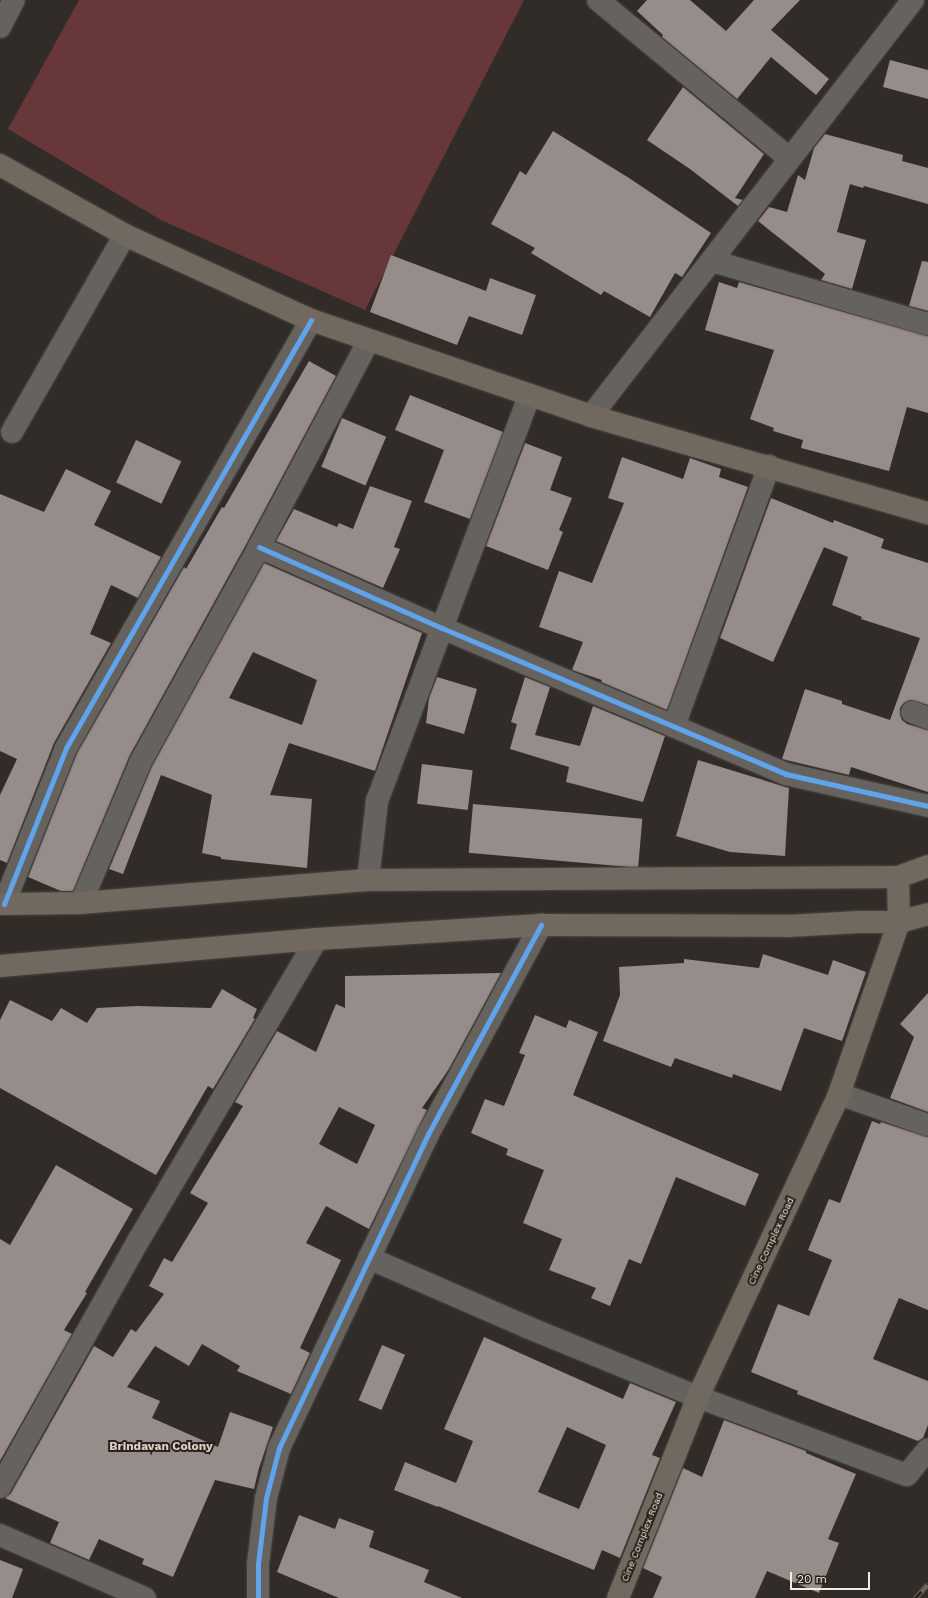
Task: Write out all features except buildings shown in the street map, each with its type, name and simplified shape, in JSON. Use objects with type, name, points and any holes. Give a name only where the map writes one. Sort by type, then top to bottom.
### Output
[{"type":"main road","points":[[0,165],[125,235],[311,320],[591,416],[928,513]]},
{"type":"main road","points":[[2,904],[81,903],[368,880],[898,876],[928,866]]},
{"type":"main road","name":"Cine Complex Road","points":[[618,1598],[698,1397],[839,1094],[899,922],[898,876]]},
{"type":"main road","points":[[0,966],[317,939],[541,925],[787,926],[860,922],[899,922],[928,914]]},
{"type":"street","points":[[0,27],[14,0]]},
{"type":"street","points":[[598,0],[790,160]]},
{"type":"street","points":[[591,416],[913,0]]},
{"type":"street","points":[[12,432],[125,235]]},
{"type":"street","points":[[712,261],[928,324]]},
{"type":"street","points":[[2,904],[66,748],[311,320]]},
{"type":"street","points":[[81,903],[141,761],[369,340]]},
{"type":"street","points":[[368,880],[377,801],[530,395]]},
{"type":"street","points":[[674,726],[769,466]]},
{"type":"street","points":[[258,547],[442,628],[786,774],[928,806]]},
{"type":"street","points":[[258,1598],[258,1564],[266,1498],[280,1448],[428,1134],[541,925]]},
{"type":"street","points":[[0,1487],[140,1238],[317,939]]},
{"type":"street","points":[[839,1094],[928,1125]]},
{"type":"street","points":[[369,1258],[527,1327],[698,1397],[907,1474],[928,1449]]},
{"type":"street","points":[[0,1535],[145,1598]]},
{"type":"shaded area","points":[[79,0],[524,0],[365,310],[161,220],[8,129]]},
{"type":"railway","points":[[915,1598],[928,1584]]},
{"type":"cycle path","points":[[4,904],[66,748],[311,320]]},
{"type":"cycle path","points":[[259,547],[442,628],[786,774],[928,806]]},
{"type":"cycle path","points":[[258,1598],[258,1564],[266,1498],[279,1448],[428,1134],[541,925]]},
{"type":"district","name":"Brindavan Colony","points":[[161,1447]]}]
